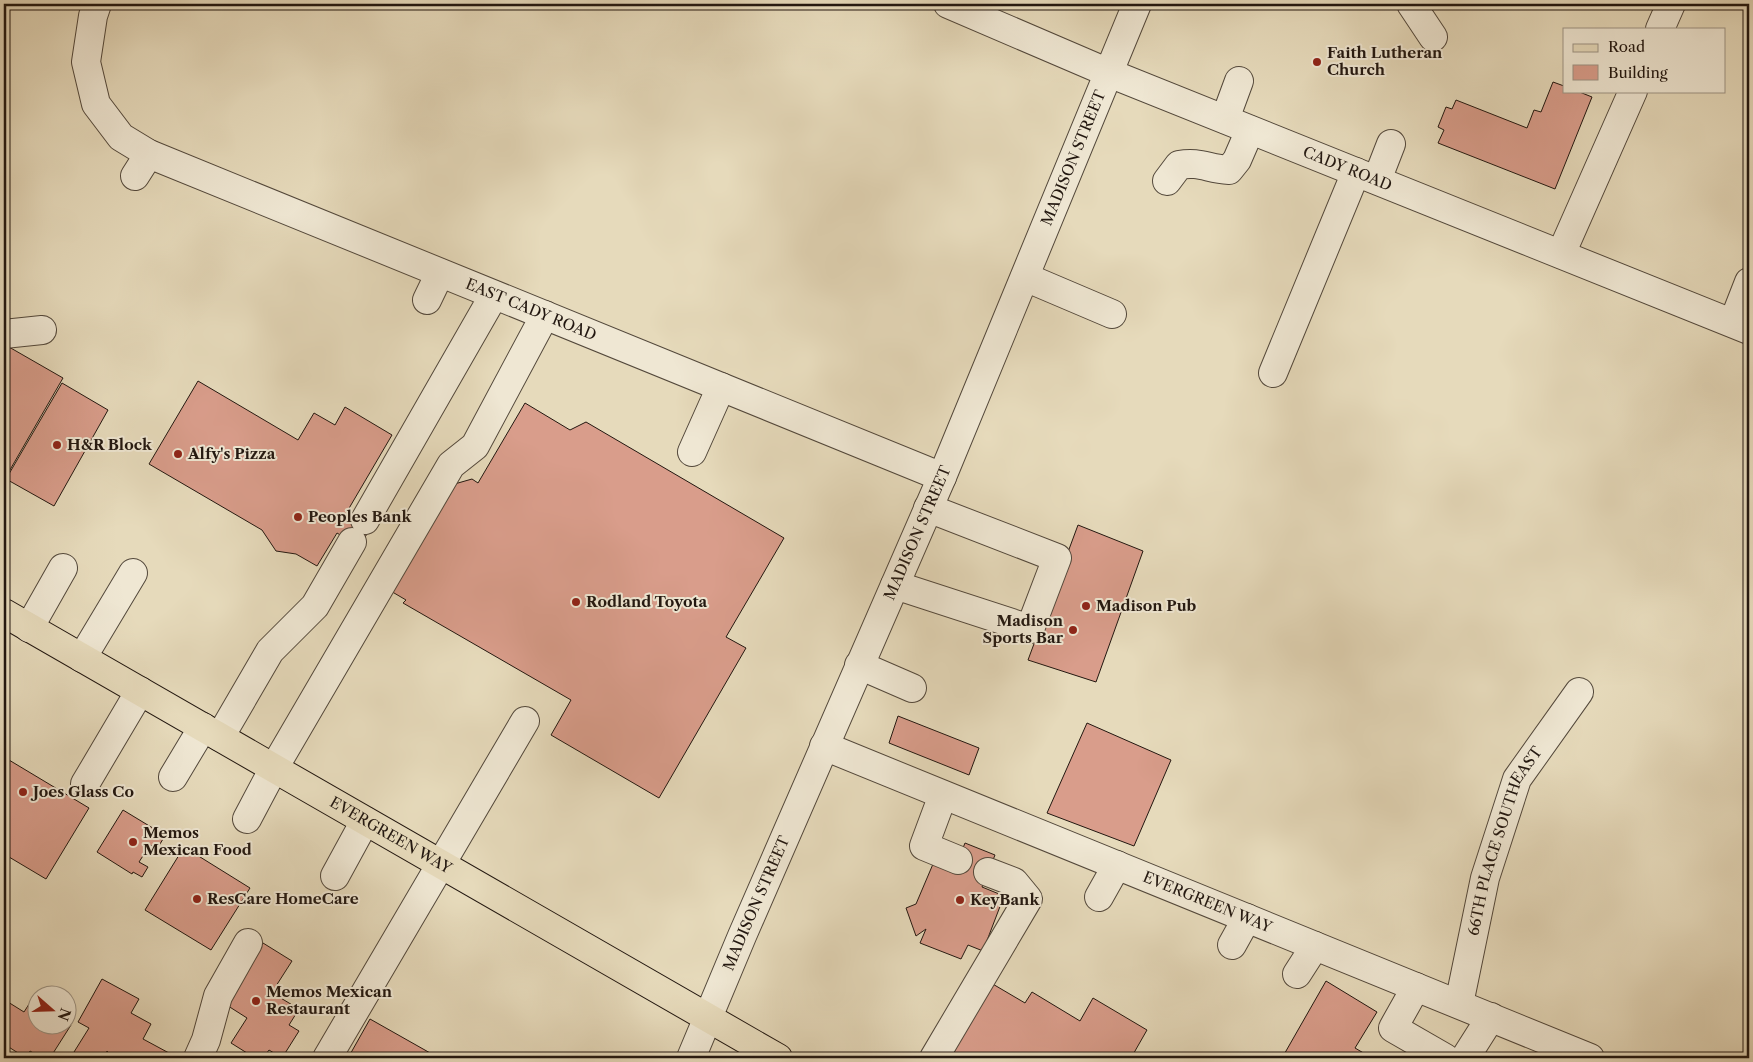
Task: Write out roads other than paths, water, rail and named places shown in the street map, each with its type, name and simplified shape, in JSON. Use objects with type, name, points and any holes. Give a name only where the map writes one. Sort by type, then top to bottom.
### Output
[{"type":"main road","name":"EVERGREEN WAY","points":[[4,613],[778,1058]]},
{"type":"street","name":"EAST CADY ROAD","points":[[98,4],[93,16],[86,62],[96,104],[142,165],[440,273],[942,477]]},
{"type":"street","name":"CADY ROAD","points":[[948,4],[1109,73],[1741,327]]},
{"type":"street","name":"MADISON STREET","points":[[691,1058],[824,746],[942,477],[1137,4]]},
{"type":"street","points":[[1411,4],[1433,37]]},
{"type":"street","points":[[1660,28],[1671,4]]},
{"type":"street","points":[[1224,119],[1238,81]]},
{"type":"street","points":[[1561,254],[1633,92]]},
{"type":"street","points":[[1167,182],[1179,165],[1195,162],[1214,170],[1229,170],[1236,160],[1250,130]]},
{"type":"street","points":[[1273,373],[1366,176],[1391,144]]},
{"type":"street","points":[[427,300],[440,273]]},
{"type":"street","points":[[1025,277],[1112,314]]},
{"type":"street","points":[[1741,327],[1749,282]]},
{"type":"street","points":[[173,777],[212,732],[270,651],[315,606],[494,295]]},
{"type":"street","points":[[247,819],[274,768],[451,465],[475,446],[545,315]]},
{"type":"street","points":[[4,334],[42,330]]},
{"type":"street","points":[[692,452],[721,388]]},
{"type":"street","points":[[895,585],[1030,629],[1057,558],[928,508]]},
{"type":"street","points":[[29,628],[63,568]]},
{"type":"street","points":[[82,658],[133,573]]},
{"type":"street","points":[[859,665],[912,688]]},
{"type":"street","points":[[85,784],[140,691]]},
{"type":"street","name":"66TH PLACE SOUTHEAST","points":[[1459,1004],[1485,878],[1517,779],[1578,692]]},
{"type":"street","points":[[326,1058],[525,721]]},
{"type":"street","name":"EVERGREEN WAY","points":[[824,746],[943,795],[1020,818],[1117,865],[1585,1057]]},
{"type":"street","points":[[943,795],[924,846],[958,860]]},
{"type":"street","points":[[335,876],[365,820]]},
{"type":"street","points":[[1099,896],[1117,865]]},
{"type":"street","points":[[934,1058],[1028,899],[1014,882],[988,872]]},
{"type":"street","points":[[1232,945],[1247,918]]},
{"type":"street","points":[[198,1058],[206,1040],[218,996],[248,944]]},
{"type":"street","points":[[1297,974],[1315,946]]},
{"type":"street","points":[[1416,987],[1393,1028],[1444,1058]]},
{"type":"street","points":[[1465,1058],[1490,1017]]},
{"type":"place","name":"Faith Lutheran Church","points":[[1317,62]]},
{"type":"place","name":"H&R Block","points":[[57,445]]},
{"type":"place","name":"Alfy's Pizza","points":[[178,454]]},
{"type":"place","name":"Peoples Bank","points":[[298,517]]},
{"type":"place","name":"Rodland Toyota","points":[[576,602]]},
{"type":"place","name":"Madison Pub","points":[[1086,606]]},
{"type":"place","name":"Madison Sports Bar","points":[[1073,630]]},
{"type":"place","name":"Joes Glass Co","points":[[23,792]]},
{"type":"place","name":"Memos Mexican Food","points":[[133,842]]},
{"type":"place","name":"ResCare HomeCare","points":[[197,899]]},
{"type":"place","name":"KeyBank","points":[[960,900]]},
{"type":"place","name":"Memos Mexican Restaurant","points":[[256,1001]]}]
